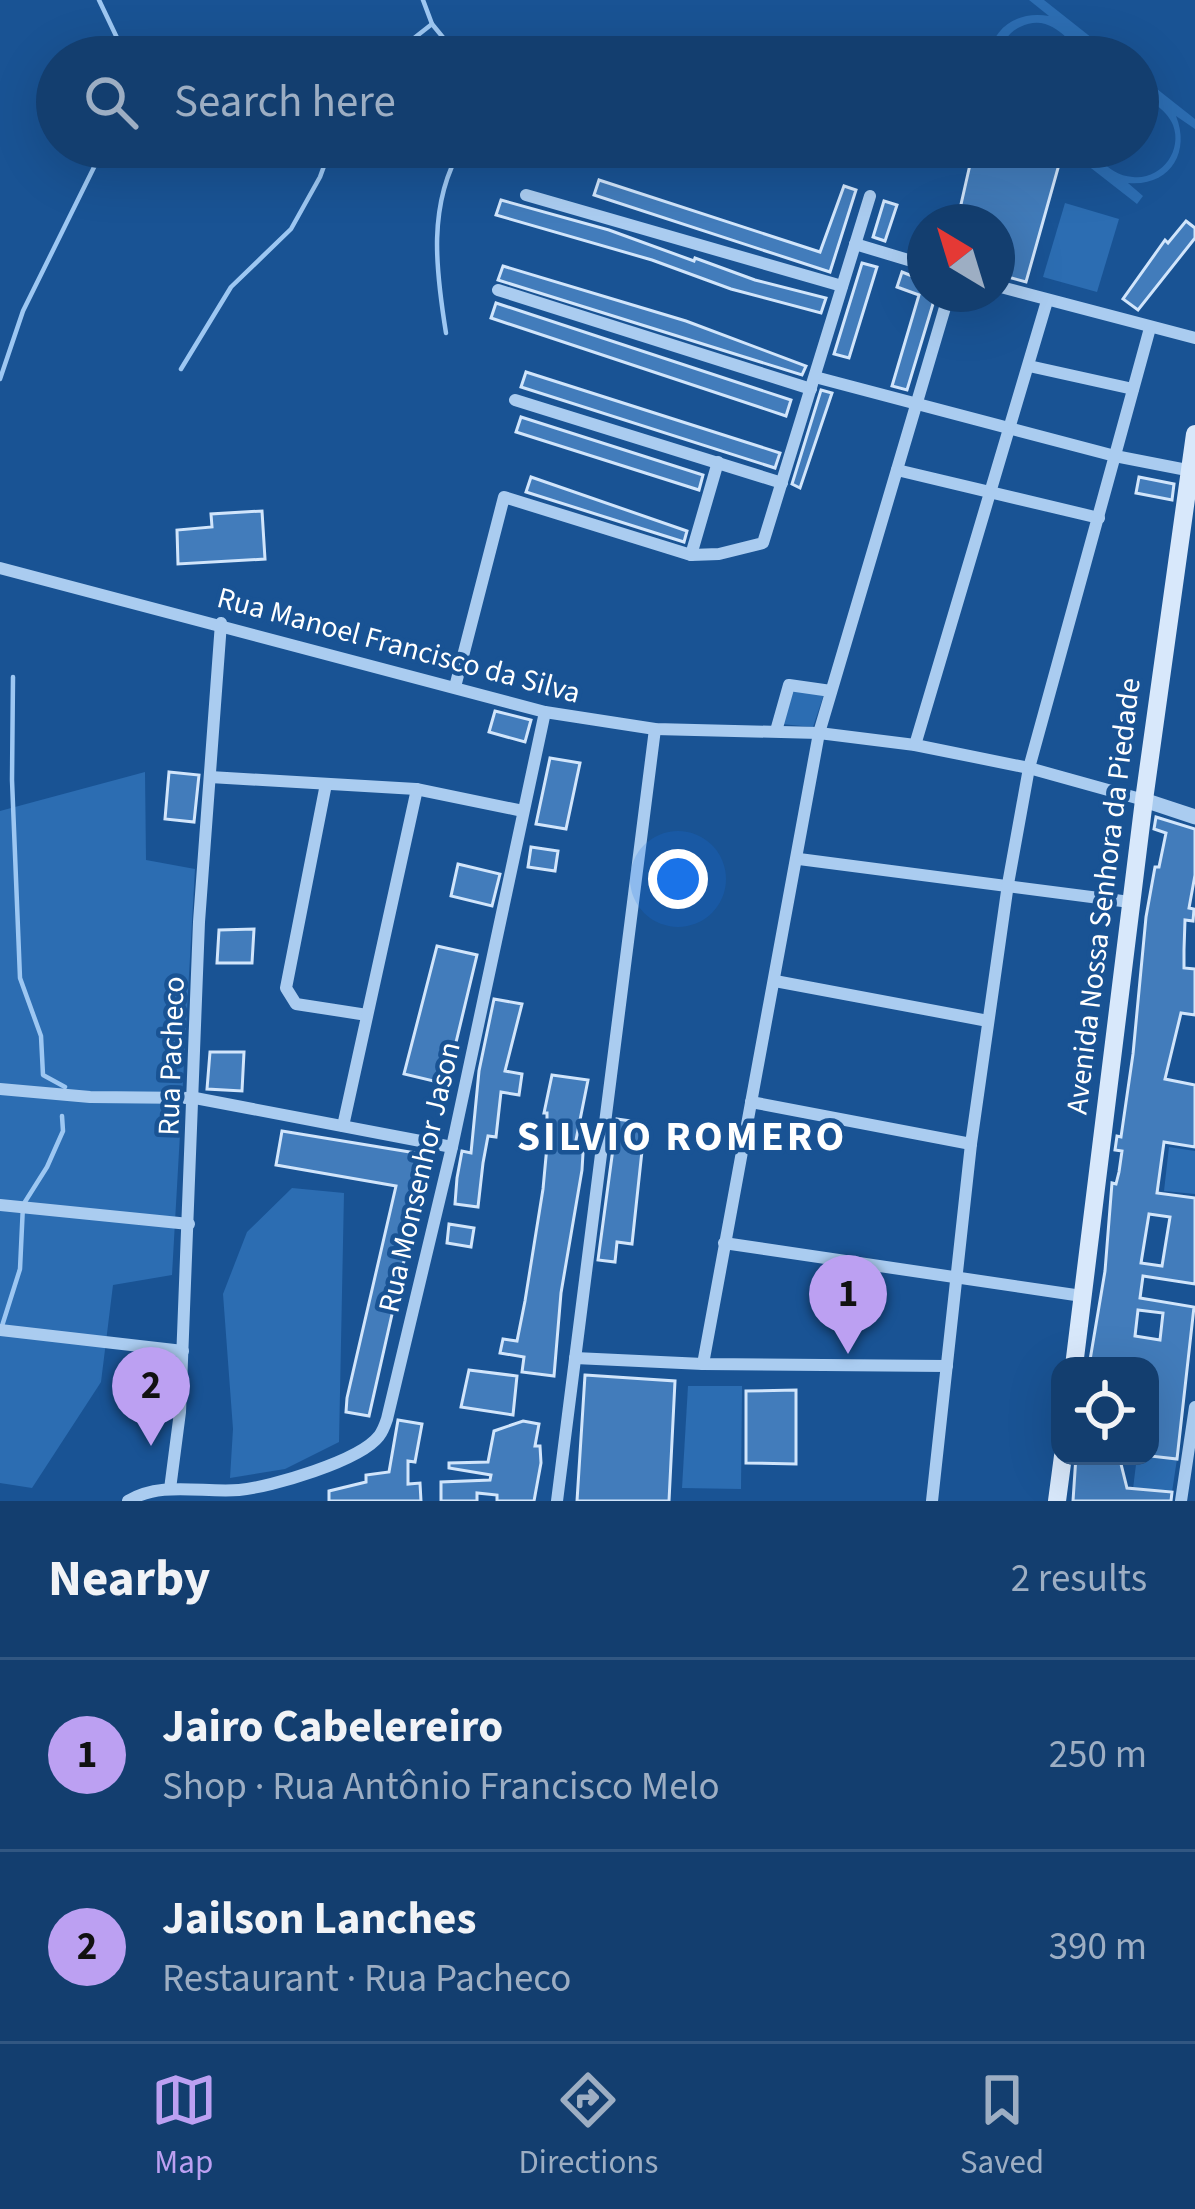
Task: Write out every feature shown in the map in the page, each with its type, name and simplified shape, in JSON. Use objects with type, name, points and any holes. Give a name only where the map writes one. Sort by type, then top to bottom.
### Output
[{"type":"main road","name":"Avenida Nossa Senhora da Piedade","points":[[1075,1357],[1130,902],[1195,434]]},
{"type":"main road","points":[[1057,1501],[1062,1465]]},
{"type":"street","points":[[526,195],[842,286]]},
{"type":"street","points":[[455,688],[504,497],[691,555],[719,554],[763,543],[870,196]]},
{"type":"street","points":[[855,244],[907,260]]},
{"type":"street","points":[[498,290],[813,383],[916,403],[1114,456],[1193,471]]},
{"type":"street","points":[[1015,291],[1195,338]]},
{"type":"street","points":[[915,746],[1047,301]]},
{"type":"street","points":[[703,1364],[819,733],[944,312]]},
{"type":"street","points":[[932,1501],[971,1144],[1029,768],[1150,328]]},
{"type":"street","points":[[1029,367],[1133,389]]},
{"type":"street","points":[[515,400],[782,483]]},
{"type":"street","points":[[691,555],[718,462]]},
{"type":"street","points":[[897,470],[1099,518]]},
{"type":"street","name":"Rua Manoel Francisco da Silva","points":[[0,568],[545,712],[655,729],[819,733],[915,746],[1029,768],[1144,800]]},
{"type":"street","name":"Rua Pacheco","points":[[170,1490],[183,1351],[199,922],[221,623]]},
{"type":"street","points":[[776,731],[789,685],[831,692]]},
{"type":"street","name":"Rua Monsenhor Jason","points":[[170,1490],[241,1490],[283,1480],[364,1448],[379,1436],[452,1147],[545,712]]},
{"type":"street","points":[[557,1501],[655,729]]},
{"type":"street","points":[[210,777],[417,789],[524,811]]},
{"type":"street","points":[[326,784],[286,988],[296,1004],[367,1016]]},
{"type":"street","points":[[343,1126],[417,789]]},
{"type":"street","points":[[1144,800],[1195,817]]},
{"type":"street","points":[[799,859],[1130,902]]},
{"type":"street","points":[[775,981],[988,1022]]},
{"type":"street","points":[[0,1089],[195,1098],[452,1147]]},
{"type":"street","points":[[751,1102],[971,1144]]},
{"type":"street","points":[[0,1205],[189,1224]]},
{"type":"street","points":[[724,1244],[1082,1296]]},
{"type":"street","points":[[0,1330],[183,1351]]},
{"type":"street","points":[[575,1358],[946,1366]]},
{"type":"street","points":[[1181,1501],[1195,1407]]},
{"type":"street","points":[[128,1501],[170,1490]]},
{"type":"shaded area","points":[[1029,0],[1044,0],[1089,36],[1065,36],[1053,27],[1032,23],[1009,36],[997,36],[1018,19],[1049,16]]},
{"type":"shaded area","points":[[1159,91],[1195,119],[1195,129],[1176,116],[1181,143],[1178,155],[1155,179],[1128,183],[1143,196],[1137,204],[1091,168],[1111,168],[1133,177],[1161,169],[1175,145],[1173,125],[1162,110]]},
{"type":"shaded area","points":[[1065,203],[1119,219],[1097,292],[1043,277]]},
{"type":"shaded area","points":[[792,688],[824,694],[813,727],[781,724]]},
{"type":"shaded area","points":[[145,772],[146,860],[195,869],[172,1275],[113,1285],[101,1382],[32,1488],[0,1483],[0,811]]},
{"type":"shaded area","points":[[1169,1147],[1195,1151],[1195,1194],[1164,1191]]},
{"type":"shaded area","points":[[292,1188],[344,1193],[339,1442],[285,1469],[230,1478],[233,1429],[223,1294],[247,1232]]},
{"type":"shaded area","points":[[688,1386],[742,1386],[741,1489],[682,1488]]},
{"type":"shaded area","points":[[1159,1458],[1177,1459],[1172,1492],[1133,1489],[1136,1465],[1159,1465]]},
{"type":"building","points":[[969,168],[1058,168],[1026,282],[1015,279],[1015,204],[961,204]]},
{"type":"building","points":[[599,180],[820,252],[844,186],[856,190],[830,272],[594,195]]},
{"type":"building","points":[[501,200],[826,298],[821,313],[731,289],[652,260],[496,215]]},
{"type":"building","points":[[884,201],[897,205],[885,241],[873,237]]},
{"type":"building","points":[[1186,221],[1195,228],[1195,238],[1138,310],[1123,299],[1165,240],[1168,243]]},
{"type":"building","points":[[862,263],[877,267],[849,358],[834,354]]},
{"type":"building","points":[[503,266],[686,321],[806,366],[802,375],[498,280]]},
{"type":"building","points":[[902,272],[907,274],[907,291],[897,287]]},
{"type":"building","points":[[496,303],[791,400],[786,416],[491,318]]},
{"type":"building","points":[[914,312],[931,312],[907,390],[892,386]]},
{"type":"building","points":[[526,372],[780,453],[775,468],[521,387]]},
{"type":"building","points":[[821,390],[832,393],[800,488],[792,484]]},
{"type":"building","points":[[521,417],[703,475],[699,490],[516,432]]},
{"type":"building","points":[[531,477],[687,531],[684,542],[526,492]]},
{"type":"building","points":[[1139,477],[1174,484],[1172,500],[1136,493]]},
{"type":"building","points":[[262,511],[265,559],[178,564],[177,530],[212,527],[211,514]]},
{"type":"building","points":[[495,711],[531,720],[525,742],[489,732]]},
{"type":"building","points":[[550,758],[580,763],[566,829],[536,824]]},
{"type":"building","points":[[169,772],[199,775],[194,822],[165,819]]},
{"type":"building","points":[[1156,817],[1195,829],[1189,908],[1194,909],[1193,921],[1185,920],[1184,968],[1195,969],[1195,1015],[1181,1013],[1165,1079],[1195,1085],[1195,1147],[1164,1142],[1157,1193],[1195,1198],[1195,1284],[1143,1276],[1140,1298],[1194,1307],[1177,1459],[1159,1457],[1159,1357],[1091,1357],[1105,1271],[1112,1183],[1116,1184],[1122,1151],[1115,1150],[1133,1054],[1146,917],[1166,833],[1154,829]],"holes":[[[1149,1214],[1170,1217],[1162,1266],[1141,1263]],[[1138,1310],[1163,1313],[1160,1340],[1135,1336]]]},
{"type":"building","points":[[531,847],[558,851],[555,871],[528,867]]},
{"type":"building","points":[[458,864],[500,874],[492,906],[451,896]]},
{"type":"building","points":[[254,929],[252,963],[217,963],[219,930]]},
{"type":"building","points":[[437,946],[477,955],[446,1084],[404,1074]]},
{"type":"building","points":[[494,999],[522,1004],[505,1071],[522,1074],[519,1095],[501,1092],[496,1137],[488,1136],[478,1207],[455,1204],[462,1151],[471,1153],[479,1071]]},
{"type":"building","points":[[210,1052],[244,1052],[242,1091],[207,1089]]},
{"type":"building","points":[[552,1075],[588,1080],[576,1140],[577,1152],[583,1153],[582,1170],[561,1293],[554,1376],[522,1372],[524,1357],[500,1353],[503,1339],[517,1341],[525,1301],[543,1189],[544,1113]]},
{"type":"building","points":[[617,1119],[645,1123],[632,1244],[617,1242],[615,1262],[598,1260]]},
{"type":"building","points":[[282,1131],[428,1155],[369,1416],[346,1412],[347,1398],[396,1186],[276,1165]]},
{"type":"building","points":[[449,1224],[474,1228],[471,1247],[447,1243]]},
{"type":"building","points":[[469,1370],[517,1376],[513,1415],[461,1407]]},
{"type":"building","points":[[585,1375],[675,1381],[669,1501],[577,1501]]},
{"type":"building","points":[[796,1390],[796,1464],[746,1463],[746,1391]]},
{"type":"building","points":[[398,1420],[422,1424],[415,1462],[408,1461],[408,1484],[420,1483],[421,1501],[329,1501],[329,1491],[366,1482],[366,1475],[389,1472]]},
{"type":"building","points":[[523,1421],[539,1424],[535,1446],[540,1446],[541,1463],[534,1501],[497,1501],[497,1495],[477,1493],[477,1501],[441,1501],[441,1482],[490,1480],[491,1475],[449,1468],[449,1463],[488,1462],[494,1431]]},
{"type":"building","points":[[1075,1465],[1121,1465],[1127,1488],[1172,1492],[1171,1501],[1073,1501]]},
{"type":"waterway","points":[[99,0],[116,36]]},
{"type":"waterway","points":[[423,0],[442,36]]},
{"type":"waterway","points":[[417,36],[432,24]]},
{"type":"waterway","points":[[0,379],[23,311],[94,168]]},
{"type":"waterway","points":[[181,369],[231,287],[291,229],[323,168]]},
{"type":"waterway","points":[[446,333],[437,238],[443,191],[452,168]]},
{"type":"waterway","points":[[13,677],[20,978],[41,1036],[43,1075],[65,1087]]},
{"type":"waterway","points":[[2,1326],[20,1269],[23,1205],[63,1131],[62,1116]]},
{"type":"place","name":"Jairo Cabelereiro","points":[[848,1354]]},
{"type":"place","name":"Jailson Lanches","points":[[151,1446]]},
{"type":"district","name":"SILVIO ROMERO","points":[[682,1135]]}]
